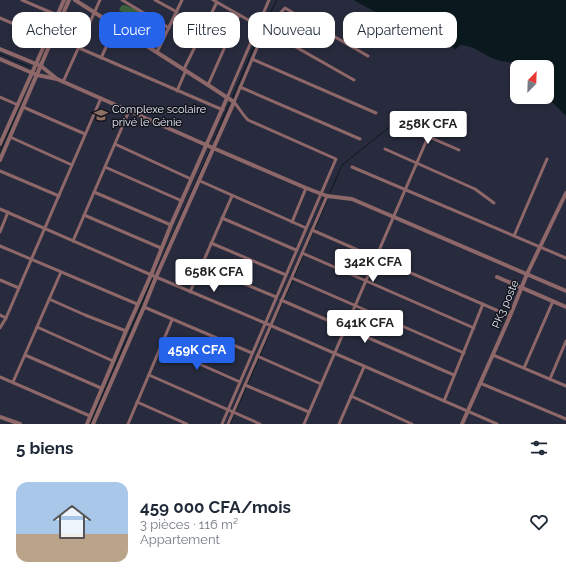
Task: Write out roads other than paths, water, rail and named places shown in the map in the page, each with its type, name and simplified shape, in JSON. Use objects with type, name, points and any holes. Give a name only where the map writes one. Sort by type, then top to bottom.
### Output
[{"type":"street","points":[[22,0],[50,12]]},
{"type":"street","points":[[58,12],[64,0]]},
{"type":"street","points":[[0,144],[2,134],[18,105],[32,73],[38,65],[69,0]]},
{"type":"street","points":[[75,0],[99,15]]},
{"type":"street","points":[[91,19],[100,0]]},
{"type":"street","points":[[122,0],[169,28]]},
{"type":"street","points":[[156,0],[177,12],[182,0]]},
{"type":"street","points":[[213,0],[234,12]]},
{"type":"street","points":[[265,12],[270,0]]},
{"type":"street","points":[[177,91],[185,70],[217,2]]},
{"type":"street","points":[[281,12],[285,8],[292,12]]},
{"type":"street","points":[[0,18],[12,23]]},
{"type":"street","points":[[157,52],[173,20]]},
{"type":"street","points":[[335,37],[368,56]]},
{"type":"street","points":[[0,48],[38,65],[63,82],[306,188],[327,196],[352,199],[566,291]]},
{"type":"street","points":[[0,160],[37,75],[38,65],[44,48]]},
{"type":"street","points":[[63,82],[78,48],[223,110]]},
{"type":"street","points":[[101,58],[106,48]]},
{"type":"street","points":[[151,48],[234,102],[248,120],[336,159],[222,424]]},
{"type":"street","points":[[208,85],[224,48]]},
{"type":"street","points":[[86,424],[137,304],[151,275],[171,225],[250,48]]},
{"type":"street","points":[[93,424],[257,48]]},
{"type":"street","points":[[298,48],[354,80]]},
{"type":"street","points":[[0,59],[37,75],[57,79]]},
{"type":"street","points":[[252,59],[376,113]]},
{"type":"street","points":[[240,87],[360,139]]},
{"type":"street","points":[[0,97],[18,105]]},
{"type":"street","points":[[0,328],[6,318],[101,98]]},
{"type":"street","points":[[23,107],[85,134]]},
{"type":"street","points":[[74,241],[129,111]]},
{"type":"street","points":[[404,126],[459,150]]},
{"type":"street","points":[[10,137],[72,165]]},
{"type":"street","points":[[304,424],[428,137]]},
{"type":"street","points":[[115,144],[192,178]]},
{"type":"street","points":[[385,149],[475,189],[494,203]]},
{"type":"street","points":[[514,236],[547,158]]},
{"type":"street","points":[[105,167],[182,201]]},
{"type":"street","points":[[352,167],[566,258]]},
{"type":"street","points":[[0,171],[59,196]]},
{"type":"street","points":[[200,181],[306,228]]},
{"type":"street","points":[[292,222],[306,188]]},
{"type":"street","points":[[94,192],[171,225]]},
{"type":"street","name":"PK3 poste","points":[[462,424],[527,274],[566,193]]},
{"type":"street","points":[[190,292],[232,196]]},
{"type":"street","points":[[228,424],[327,196]]},
{"type":"street","points":[[0,208],[190,292],[497,424]]},
{"type":"street","points":[[0,232],[8,212]]},
{"type":"street","points":[[84,215],[161,248]]},
{"type":"street","points":[[222,218],[296,250]]},
{"type":"street","points":[[312,230],[510,316]]},
{"type":"street","points":[[211,243],[286,275]]},
{"type":"street","points":[[0,246],[137,304]]},
{"type":"street","points":[[302,253],[365,282],[474,328]]},
{"type":"street","points":[[202,266],[276,297]]},
{"type":"street","points":[[13,382],[61,272]]},
{"type":"street","points":[[497,277],[566,307]]},
{"type":"street","points":[[292,278],[464,353]]},
{"type":"street","points":[[0,280],[19,288]]},
{"type":"street","points":[[49,299],[126,331]]},
{"type":"street","points":[[281,300],[454,375]]},
{"type":"street","points":[[524,368],[553,301]]},
{"type":"street","points":[[444,401],[483,304]]},
{"type":"street","points":[[144,308],[252,353]]},
{"type":"street","points":[[0,315],[6,318]]},
{"type":"street","points":[[128,424],[172,320]]},
{"type":"street","points":[[37,327],[113,361]]},
{"type":"street","points":[[550,379],[566,341]]},
{"type":"street","points":[[161,347],[240,382]]},
{"type":"street","points":[[25,355],[101,388]]},
{"type":"street","points":[[493,355],[566,386]]},
{"type":"street","points":[[257,356],[321,384]]},
{"type":"street","points":[[339,424],[364,366]]},
{"type":"street","points":[[149,375],[260,424]]},
{"type":"street","points":[[0,377],[90,416]]},
{"type":"street","points":[[241,378],[248,380]]},
{"type":"street","points":[[480,383],[566,419]]},
{"type":"street","points":[[245,385],[309,412]]},
{"type":"street","points":[[351,396],[412,424]]},
{"type":"street","points":[[137,402],[187,424]]},
{"type":"street","points":[[0,413],[7,419]]},
{"type":"street","points":[[0,417],[20,424]]},
{"type":"waterway","points":[[271,12],[277,0]]},
{"type":"waterway","points":[[232,99],[254,48]]},
{"type":"waterway","points":[[40,60],[44,50]]},
{"type":"waterway","points":[[0,54],[30,67]]},
{"type":"waterway","points":[[0,152],[27,88]]},
{"type":"waterway","points":[[214,140],[230,102]]},
{"type":"waterway","points":[[330,193],[342,165],[397,121]]},
{"type":"waterway","points":[[156,272],[210,150]]},
{"type":"waterway","points":[[315,229],[327,200]]},
{"type":"waterway","points":[[304,253],[313,232]]},
{"type":"waterway","points":[[294,277],[303,256]]},
{"type":"waterway","points":[[90,424],[153,278]]},
{"type":"waterway","points":[[273,324],[293,280]]},
{"type":"waterway","points":[[260,356],[272,327]]},
{"type":"waterway","points":[[230,424],[259,358]]},
{"type":"place","name":"Complexe scolaire privé le Génie","points":[[101,115]]}]
